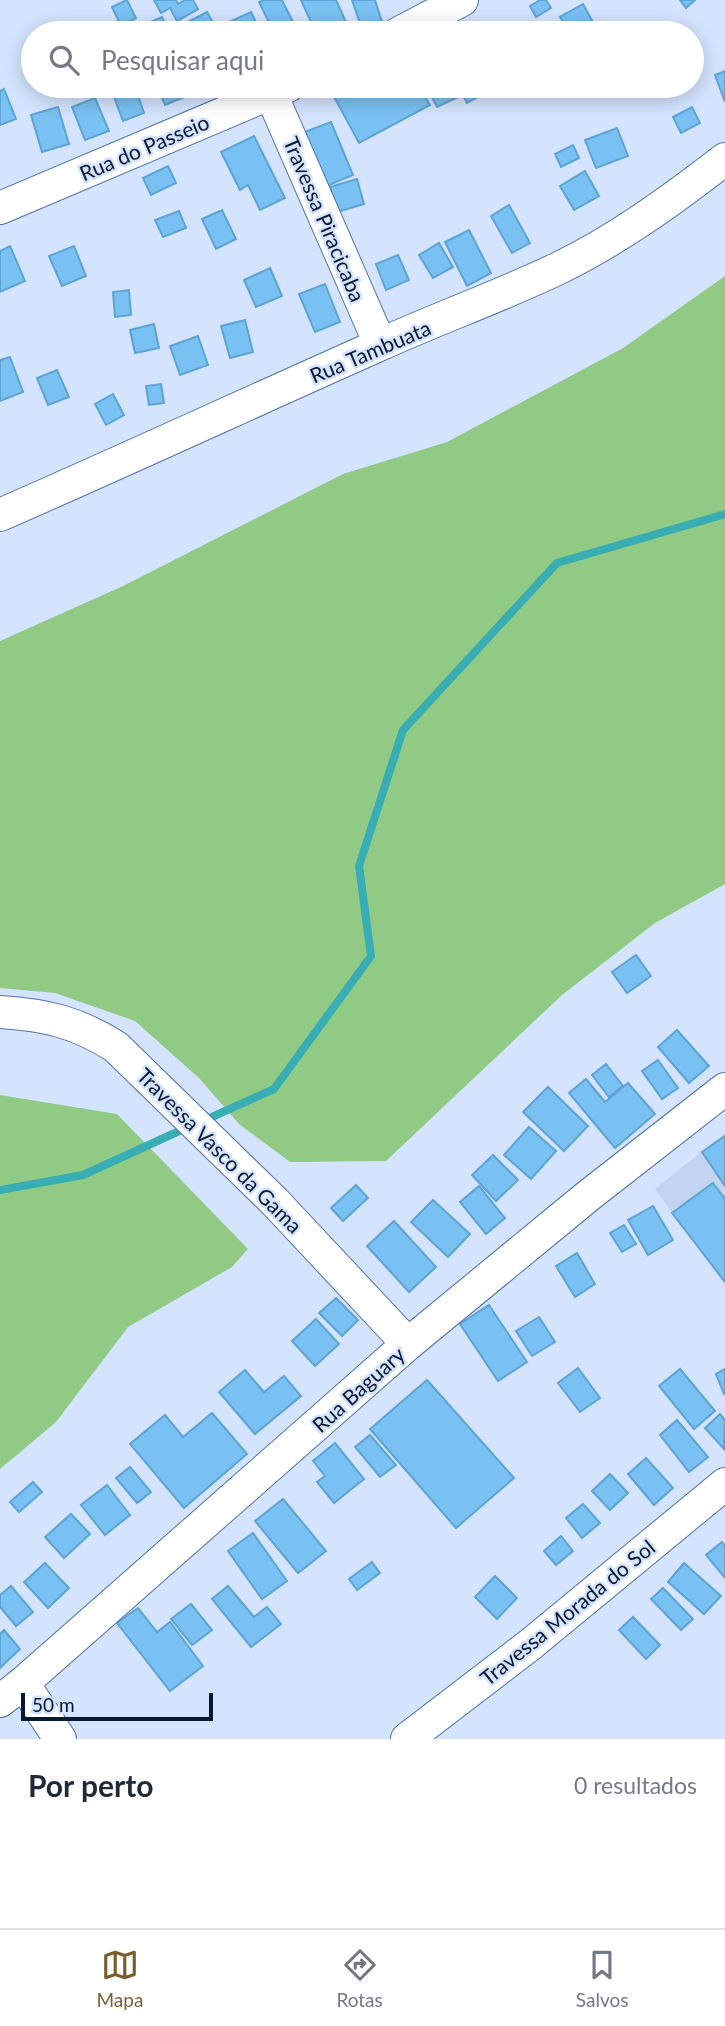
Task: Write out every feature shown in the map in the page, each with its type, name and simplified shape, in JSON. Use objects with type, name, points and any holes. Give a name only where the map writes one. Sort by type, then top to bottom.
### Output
[{"type":"street","points":[[422,21],[462,0]]},
{"type":"street","name":"Rua do Passeio","points":[[0,208],[261,98]]},
{"type":"street","name":"Travessa Piracicaba","points":[[283,98],[380,344]]},
{"type":"street","name":"Rua Tambuata","points":[[0,515],[380,344],[472,307],[559,267],[617,235],[678,195],[725,159]]},
{"type":"street","name":"Travessa Vasco da Gama","points":[[0,1012],[36,1015],[69,1022],[95,1033],[116,1047],[275,1202],[408,1344]]},
{"type":"street","name":"Rua Baguary","points":[[12,1692],[408,1344],[588,1196],[725,1089]]},
{"type":"street","name":"Travessa Morada do Sol","points":[[407,1739],[531,1644],[725,1483]]},
{"type":"street","points":[[12,1692],[60,1739]]},
{"type":"shaded area","points":[[725,1133],[725,1284],[655,1189]]},
{"type":"green space","points":[[725,276],[725,884],[655,923],[562,995],[386,1161],[290,1162],[240,1125],[199,1078],[135,1021],[55,993],[0,988],[0,641],[123,586],[343,474],[447,442],[623,348]]},
{"type":"green space","points":[[0,1095],[117,1114],[248,1249],[232,1267],[128,1327],[56,1422],[0,1469]]},
{"type":"building","points":[[127,0],[136,18],[119,21],[112,7]]},
{"type":"building","points":[[154,0],[176,0],[178,4],[193,0],[198,9],[177,21],[170,8],[161,13]]},
{"type":"building","points":[[282,0],[292,21],[268,21],[259,2]]},
{"type":"building","points":[[301,0],[336,0],[346,21],[311,21]]},
{"type":"building","points":[[352,0],[375,0],[382,21],[359,21]]},
{"type":"building","points":[[540,0],[546,0],[551,8],[536,17],[530,6]]},
{"type":"building","points":[[680,0],[695,0],[686,8]]},
{"type":"building","points":[[583,4],[592,21],[562,21],[560,17]]},
{"type":"building","points":[[207,12],[212,21],[190,21]]},
{"type":"building","points":[[251,12],[255,21],[231,21]]},
{"type":"building","points":[[725,71],[725,102],[715,75]]},
{"type":"building","points":[[4,89],[16,119],[0,125],[0,91]]},
{"type":"building","points":[[95,98],[109,131],[85,140],[72,107]]},
{"type":"building","points":[[114,98],[139,98],[144,113],[123,121]]},
{"type":"building","points":[[162,98],[182,98],[165,105]]},
{"type":"building","points":[[335,98],[426,98],[430,105],[359,143]]},
{"type":"building","points":[[432,98],[456,98],[437,107]]},
{"type":"building","points":[[58,107],[69,144],[42,152],[31,115]]},
{"type":"building","points":[[692,107],[700,123],[681,133],[673,117]]},
{"type":"building","points":[[331,122],[353,175],[324,187],[294,136]]},
{"type":"building","points":[[617,128],[628,156],[596,168],[585,140]]},
{"type":"building","points":[[254,136],[285,198],[260,210],[248,185],[240,190],[221,152]]},
{"type":"building","points":[[573,145],[579,158],[561,167],[555,154]]},
{"type":"building","points":[[168,166],[176,183],[151,195],[143,178]]},
{"type":"building","points":[[585,171],[599,196],[574,210],[560,186]]},
{"type":"building","points":[[357,179],[364,204],[337,212],[330,187]]},
{"type":"building","points":[[509,205],[530,243],[512,253],[491,216]]},
{"type":"building","points":[[222,210],[236,239],[216,249],[202,219]]},
{"type":"building","points":[[179,211],[186,228],[163,237],[155,220]]},
{"type":"building","points":[[469,230],[491,273],[467,286],[445,242]]},
{"type":"building","points":[[439,243],[453,267],[433,278],[419,255]]},
{"type":"building","points":[[10,246],[25,281],[0,292],[0,251]]},
{"type":"building","points":[[74,246],[86,276],[62,286],[49,256]]},
{"type":"building","points":[[398,255],[409,280],[386,290],[376,264]]},
{"type":"building","points":[[270,268],[282,296],[256,307],[244,280]]},
{"type":"building","points":[[325,284],[340,322],[315,332],[299,294]]},
{"type":"building","points":[[129,290],[131,315],[115,317],[113,292]]},
{"type":"building","points":[[245,320],[253,352],[230,358],[221,326]]},
{"type":"building","points":[[154,324],[159,348],[135,353],[130,330]]},
{"type":"building","points":[[198,336],[208,365],[180,375],[170,346]]},
{"type":"building","points":[[10,357],[23,392],[0,401],[0,360]]},
{"type":"building","points":[[57,370],[69,397],[48,405],[37,378]]},
{"type":"building","points":[[161,384],[164,403],[149,405],[146,386]]},
{"type":"building","points":[[113,394],[124,415],[106,425],[95,404]]},
{"type":"building","points":[[636,955],[651,976],[627,993],[612,972]]},
{"type":"building","points":[[677,1030],[709,1066],[689,1083],[658,1047]]},
{"type":"building","points":[[658,1060],[678,1088],[662,1099],[642,1071]]},
{"type":"building","points":[[606,1064],[623,1086],[609,1097],[592,1075]]},
{"type":"building","points":[[586,1079],[605,1102],[628,1083],[655,1114],[615,1148],[569,1093]]},
{"type":"building","points":[[548,1087],[588,1126],[564,1151],[523,1112]]},
{"type":"building","points":[[529,1127],[556,1151],[531,1179],[504,1155]]},
{"type":"building","points":[[725,1136],[725,1186],[702,1152]]},
{"type":"building","points":[[493,1155],[518,1180],[496,1201],[472,1175]]},
{"type":"building","points":[[713,1183],[725,1199],[725,1282],[672,1213]]},
{"type":"building","points":[[356,1185],[368,1198],[343,1221],[331,1208]]},
{"type":"building","points":[[479,1186],[505,1218],[486,1234],[460,1202]]},
{"type":"building","points":[[433,1200],[470,1234],[448,1257],[411,1222]]},
{"type":"building","points":[[653,1206],[673,1240],[648,1255],[628,1220]]},
{"type":"building","points":[[394,1221],[436,1267],[409,1292],[367,1246]]},
{"type":"building","points":[[624,1225],[636,1244],[622,1252],[610,1233]]},
{"type":"building","points":[[577,1253],[595,1284],[575,1297],[556,1266]]},
{"type":"building","points":[[336,1298],[358,1320],[342,1336],[319,1313]]},
{"type":"building","points":[[489,1305],[527,1362],[498,1381],[460,1324]]},
{"type":"building","points":[[539,1317],[555,1342],[532,1356],[516,1331]]},
{"type":"building","points":[[316,1319],[339,1344],[315,1366],[292,1341]]},
{"type":"building","points":[[578,1368],[600,1398],[580,1412],[558,1383]]},
{"type":"building","points":[[680,1369],[715,1411],[694,1429],[659,1386]]},
{"type":"building","points":[[725,1369],[725,1393],[724,1394],[716,1374]]},
{"type":"building","points":[[245,1370],[264,1392],[284,1376],[301,1396],[255,1434],[219,1392]]},
{"type":"building","points":[[427,1380],[514,1478],[456,1528],[370,1429]]},
{"type":"building","points":[[212,1413],[247,1454],[184,1508],[130,1444],[165,1415],[183,1437]]},
{"type":"building","points":[[720,1414],[725,1420],[724,1449],[705,1428]]},
{"type":"building","points":[[677,1420],[708,1457],[689,1472],[660,1435]]},
{"type":"building","points":[[370,1435],[396,1465],[380,1477],[355,1447]]},
{"type":"building","points":[[335,1443],[364,1479],[334,1503],[317,1482],[325,1476],[313,1461]]},
{"type":"building","points":[[646,1458],[673,1488],[654,1505],[628,1474]]},
{"type":"building","points":[[130,1467],[151,1492],[137,1503],[116,1478]]},
{"type":"building","points":[[610,1474],[628,1493],[610,1510],[592,1491]]},
{"type":"building","points":[[33,1482],[42,1492],[19,1512],[10,1502]]},
{"type":"building","points":[[107,1485],[130,1515],[105,1535],[81,1505]]},
{"type":"building","points":[[283,1499],[326,1551],[298,1573],[255,1521]]},
{"type":"building","points":[[583,1504],[600,1523],[582,1538],[566,1518]]},
{"type":"building","points":[[71,1514],[90,1534],[64,1558],[45,1537]]},
{"type":"building","points":[[253,1533],[287,1581],[262,1599],[228,1551]]},
{"type":"building","points":[[561,1536],[573,1551],[556,1565],[544,1551]]},
{"type":"building","points":[[722,1542],[725,1546],[725,1578],[706,1555]]},
{"type":"building","points":[[372,1562],[380,1573],[357,1590],[349,1579]]},
{"type":"building","points":[[45,1563],[69,1588],[48,1608],[24,1582]]},
{"type":"building","points":[[684,1563],[721,1596],[704,1614],[668,1582]]},
{"type":"building","points":[[495,1576],[517,1598],[497,1619],[475,1597]]},
{"type":"building","points":[[11,1586],[33,1612],[16,1626],[0,1607],[0,1595]]},
{"type":"building","points":[[228,1586],[254,1617],[267,1607],[281,1624],[251,1647],[212,1599]]},
{"type":"building","points":[[663,1588],[693,1619],[681,1630],[651,1599]]},
{"type":"building","points":[[191,1604],[212,1630],[192,1645],[171,1619]]},
{"type":"building","points":[[138,1608],[157,1632],[170,1622],[203,1666],[170,1691],[117,1623]]},
{"type":"building","points":[[633,1617],[660,1645],[646,1659],[619,1630]]},
{"type":"building","points":[[4,1630],[20,1649],[0,1668],[0,1634]]},
{"type":"waterway","points":[[203,1121],[274,1089],[371,956],[359,866],[403,730],[557,563],[725,514]]},
{"type":"waterway","points":[[0,1190],[83,1175],[188,1127]]}]
